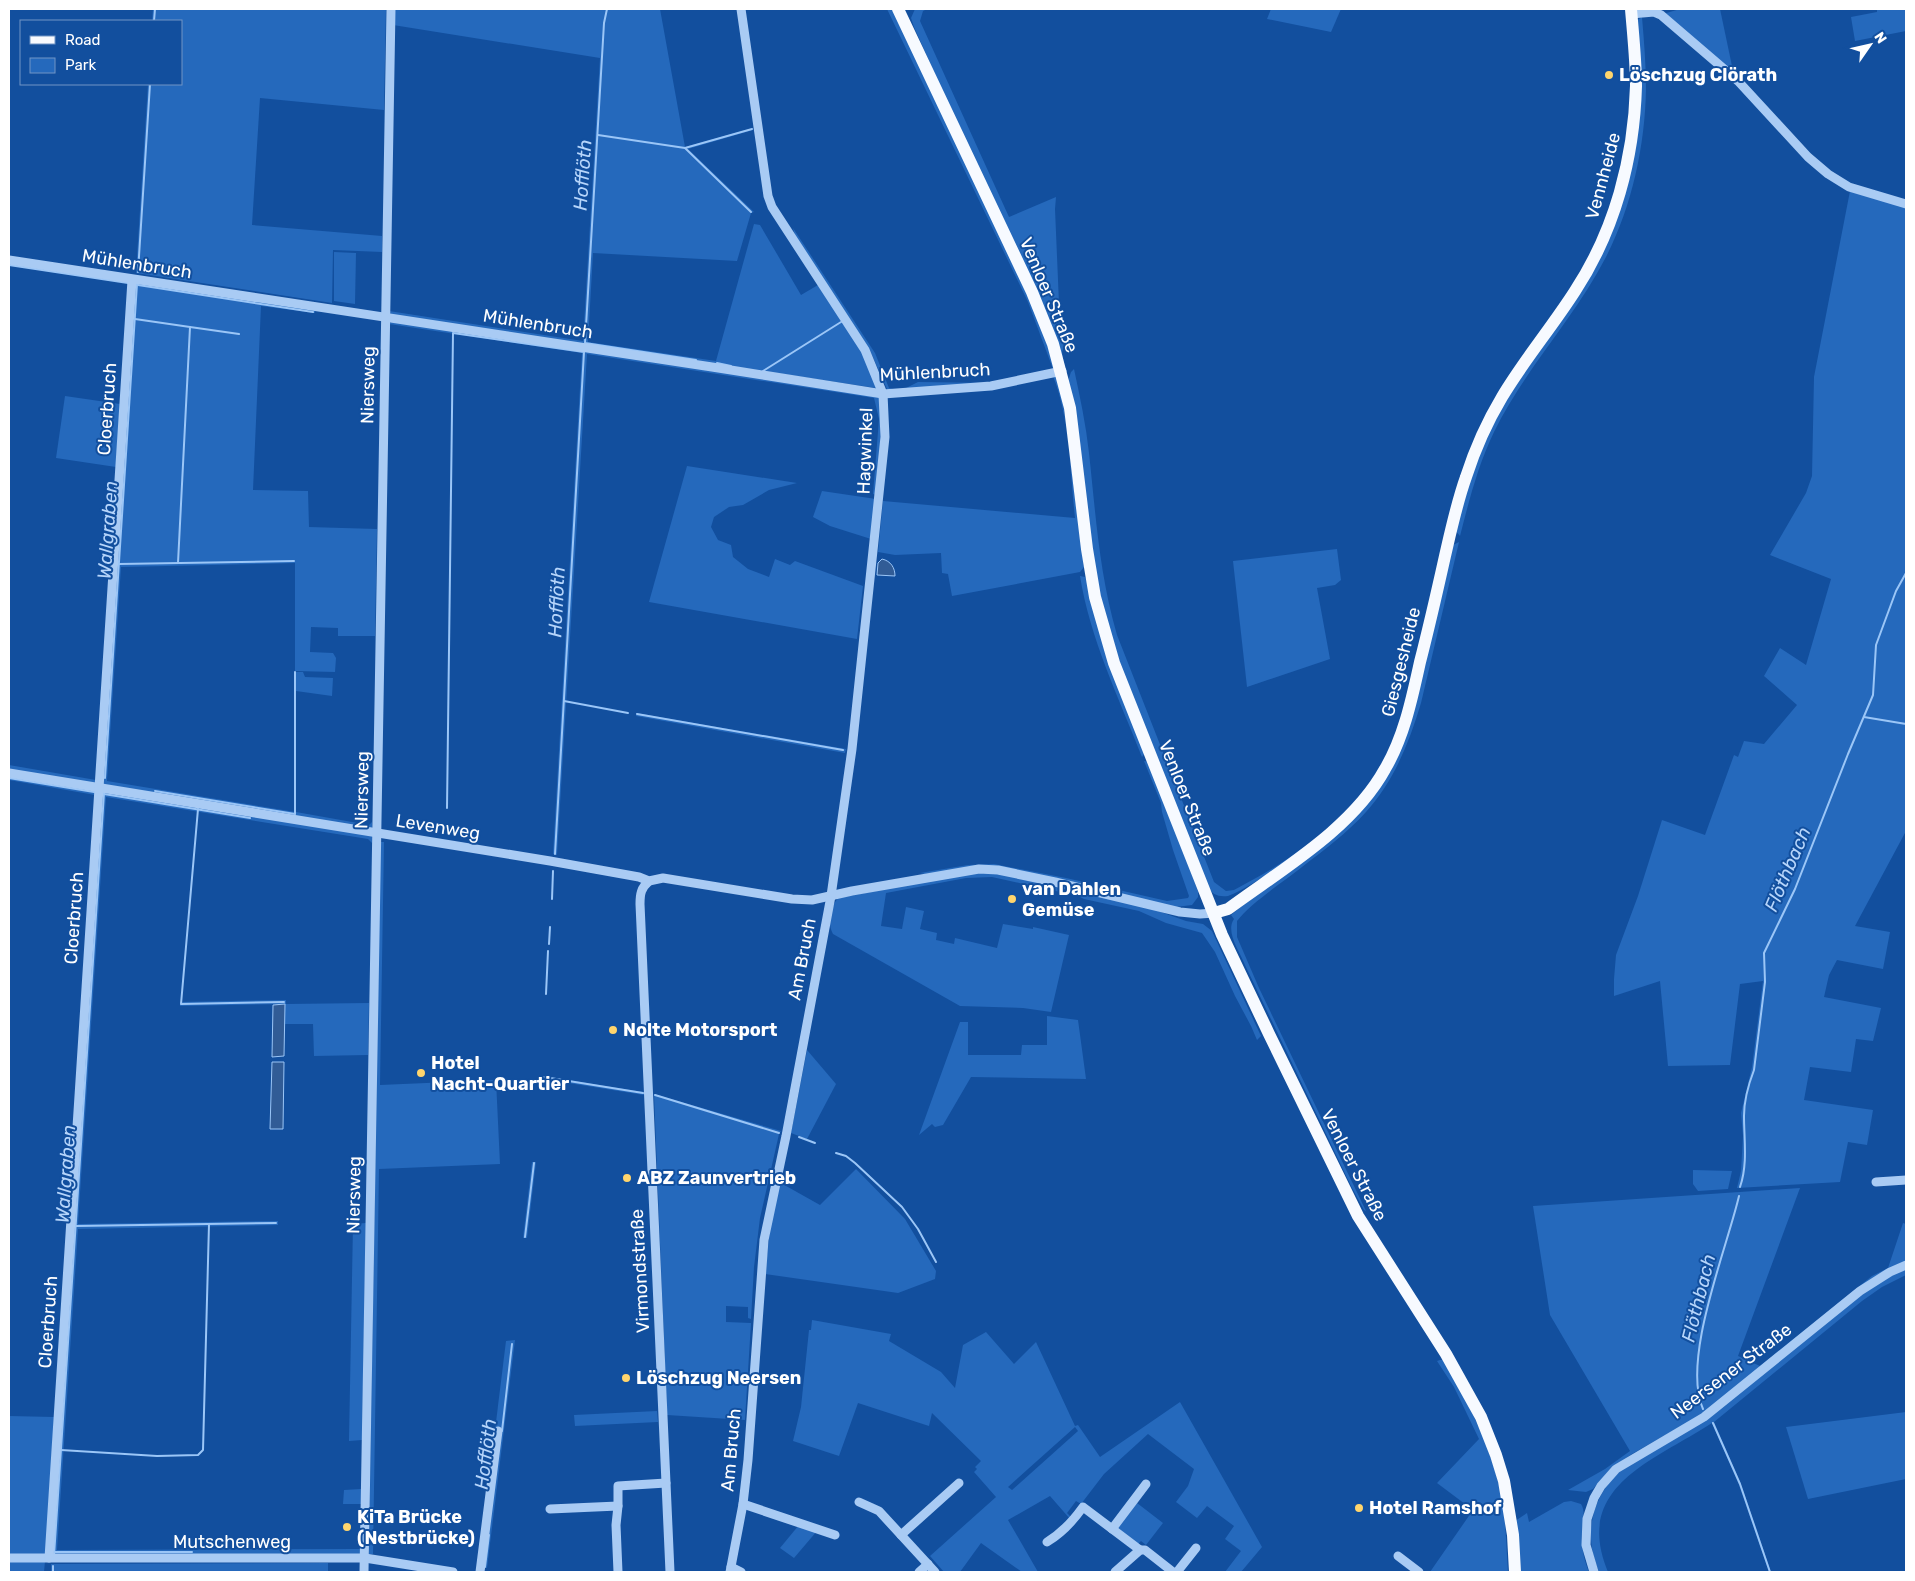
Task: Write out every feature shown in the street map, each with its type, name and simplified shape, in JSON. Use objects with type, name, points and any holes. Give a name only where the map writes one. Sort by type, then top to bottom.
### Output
[{"type":"main road","name":"Venloer Straße","points":[[898,9],[1032,292],[1053,344],[1062,372],[1074,432],[1087,549],[1099,615],[1114,663],[1227,948],[1358,1216],[1446,1354],[1481,1417],[1504,1481],[1513,1535],[1515,1572]]},
{"type":"main road","name":"Vennheide","points":[[1531,355],[1576,290],[1598,250],[1620,195],[1628,163],[1634,120],[1636,83],[1631,11]]},
{"type":"main road","name":"Giesgesheide","points":[[1214,913],[1228,909],[1334,830],[1354,811],[1385,770],[1396,746],[1410,705],[1450,534],[1467,472],[1485,428],[1502,396],[1531,355]]},
{"type":"street","name":"Niersweg","points":[[364,1572],[391,9]]},
{"type":"street","name":"Hagwinkel","points":[[741,9],[768,196],[772,207],[865,350],[883,394],[885,437],[880,497],[852,749],[831,896]]},
{"type":"street","name":"Vennheide","points":[[1631,11],[1654,12],[1661,15],[1738,81],[1808,157],[1828,174],[1849,187],[1906,204]]},
{"type":"street","name":"Mühlenbruch","points":[[9,260],[883,394],[992,386],[1062,372]]},
{"type":"street","name":"Cloerbruch","points":[[49,1558],[132,280]]},
{"type":"street","name":"Levenweg","points":[[9,773],[639,876],[649,881],[663,878],[792,899],[812,900],[831,896]]},
{"type":"street","name":"Am Bruch","points":[[741,1572],[730,1569],[743,1504],[748,1460],[765,1233],[786,1136],[831,896],[979,869],[998,870],[1055,882],[1180,912],[1214,913]]},
{"type":"street","name":"Virmondstraße","points":[[649,881],[640,892],[640,904],[670,1572]]},
{"type":"street","points":[[1876,1182],[1906,1180]]},
{"type":"street","name":"Neersener Straße","points":[[1594,1572],[1586,1545],[1587,1519],[1594,1498],[1601,1486],[1616,1469],[1704,1417],[1860,1291],[1890,1272],[1906,1265]]},
{"type":"street","points":[[480,1572],[498,1431]]},
{"type":"street","points":[[618,1572],[616,1525],[618,1486],[666,1483]]},
{"type":"street","points":[[902,1535],[960,1483]]},
{"type":"street","points":[[1112,1529],[1146,1484]]},
{"type":"street","points":[[859,1502],[879,1511],[935,1572]]},
{"type":"street","name":"Am Bruch","points":[[743,1504],[835,1535]]},
{"type":"street","points":[[550,1509],[618,1506]]},
{"type":"street","points":[[1047,1542],[1056,1537],[1071,1523],[1083,1507],[1140,1550],[1144,1550],[1175,1572],[1196,1548]]},
{"type":"street","points":[[1115,1572],[1140,1550]]},
{"type":"street","points":[[1398,1556],[1419,1572]]},
{"type":"street","name":"Mutschenweg","points":[[9,1558],[365,1558],[453,1572]]},
{"type":"street","points":[[919,1572],[928,1564]]},
{"type":"green space","points":[[153,9],[386,9],[384,110],[260,98],[252,225],[382,236],[382,252],[333,250],[332,303],[136,273],[148,85],[182,85],[182,20],[152,20]]},
{"type":"green space","points":[[394,9],[660,9],[685,147],[753,128],[753,130],[688,149],[754,212],[751,213],[737,261],[593,253],[588,342],[716,361],[754,224],[760,225],[801,295],[818,285],[866,357],[877,386],[876,388],[392,316],[389,311],[583,341],[600,58],[393,25]]},
{"type":"green space","points":[[887,9],[892,9],[1032,302],[1056,366],[1052,371],[995,384],[892,392],[887,389],[871,353],[795,235],[793,228],[875,353],[889,388],[900,391],[918,382],[993,383],[1053,369],[1028,302]]},
{"type":"green space","points":[[915,9],[927,9],[923,11],[920,21],[1009,217],[1056,197],[1060,327],[1064,346],[1062,352],[1064,364],[914,27],[911,18]]},
{"type":"green space","points":[[1271,9],[1341,9],[1331,32],[1267,19]]},
{"type":"green space","points":[[1680,9],[1720,9],[1732,66],[1728,69],[1663,14]]},
{"type":"green space","points":[[1877,9],[1906,9],[1906,31],[1855,41],[1851,17],[1877,12]]},
{"type":"green space","points":[[1642,17],[1646,71],[1643,132],[1640,154],[1623,217],[1606,257],[1593,280],[1520,387],[1494,432],[1470,496],[1460,536],[1455,530],[1465,489],[1491,423],[1568,308],[1627,185],[1636,21]]},
{"type":"green space","points":[[1850,191],[1906,207],[1906,831],[1855,926],[1890,932],[1883,969],[1837,960],[1829,975],[1824,997],[1881,1008],[1873,1041],[1856,1039],[1851,1072],[1810,1067],[1804,1100],[1873,1110],[1867,1145],[1848,1142],[1840,1182],[1737,1188],[1741,1171],[1743,1136],[1741,1113],[1752,1067],[1763,981],[1740,984],[1730,1065],[1668,1066],[1660,981],[1614,996],[1616,955],[1638,896],[1662,820],[1705,835],[1734,755],[1738,757],[1744,741],[1764,744],[1797,705],[1764,676],[1780,648],[1806,665],[1831,579],[1770,555],[1806,493],[1812,476],[1814,377]]},
{"type":"green space","points":[[334,252],[356,253],[355,304],[334,301]]},
{"type":"green space","points":[[135,283],[315,310],[315,313],[261,306],[253,490],[308,491],[309,527],[377,529],[375,636],[338,636],[338,628],[311,627],[310,652],[333,653],[336,658],[335,672],[295,671],[295,563],[121,567],[107,781],[295,812],[294,672],[303,672],[305,677],[333,678],[332,696],[296,691],[296,812],[369,825],[372,822],[372,831],[102,784]]},
{"type":"green space","points":[[393,321],[878,396],[880,400],[881,453],[876,495],[873,494],[879,419],[874,398],[587,354],[557,855],[553,854],[582,353],[389,324]]},
{"type":"green space","points":[[1074,369],[1088,442],[1102,567],[1117,635],[1214,882],[1226,891],[1234,890],[1270,870],[1298,852],[1331,826],[1361,795],[1374,778],[1393,741],[1405,702],[1421,634],[1423,636],[1404,717],[1385,761],[1375,778],[1363,795],[1335,824],[1303,850],[1250,885],[1228,896],[1216,895],[1208,887],[1127,684],[1103,613],[1094,572],[1078,437],[1068,381]]},
{"type":"green space","points":[[1053,376],[1056,377],[1061,388],[1066,427],[1059,393]]},
{"type":"green space","points":[[65,396],[120,404],[116,467],[56,458]]},
{"type":"green space","points":[[1069,449],[1084,567],[1080,572],[952,596],[948,574],[942,573],[941,553],[895,555],[878,552],[883,501],[1075,518]]},
{"type":"green space","points":[[687,466],[797,483],[769,490],[743,505],[729,507],[714,517],[711,527],[718,540],[731,545],[733,557],[748,569],[769,577],[775,559],[790,565],[795,561],[863,586],[857,639],[649,602]]},
{"type":"green space","points":[[822,491],[876,499],[871,539],[830,526],[813,517]]},
{"type":"green space","points":[[1459,542],[1421,703],[1406,747],[1385,788],[1351,827],[1327,848],[1259,900],[1237,921],[1237,937],[1259,988],[1366,1211],[1351,1186],[1237,948],[1232,936],[1231,930],[1234,919],[1231,915],[1273,881],[1388,771],[1451,546]]},
{"type":"green space","points":[[1337,549],[1341,580],[1335,585],[1317,588],[1330,659],[1247,687],[1233,561]]},
{"type":"green space","points":[[1080,576],[1085,577],[1087,582],[1145,753],[1142,757],[1098,645]]},
{"type":"green space","points":[[636,713],[846,749],[845,753],[636,716]]},
{"type":"green space","points":[[1144,761],[1149,762],[1198,891],[1198,897],[1192,905],[1176,907],[1001,867],[920,873],[968,865],[994,864],[1167,901],[1188,898],[1189,896],[1173,850],[1161,803]]},
{"type":"green space","points":[[9,765],[96,780],[96,785],[9,771]]},
{"type":"green space","points":[[9,776],[96,790],[95,795],[9,780]]},
{"type":"green space","points":[[106,793],[372,835],[372,843],[368,839],[106,797],[78,1224],[278,1221],[278,1225],[78,1229],[57,1550],[361,1549],[361,1554],[52,1555],[102,796]]},
{"type":"green space","points":[[380,842],[384,842],[380,1085],[496,1080],[500,1164],[379,1169],[373,1554],[369,1554]]},
{"type":"green space","points":[[977,872],[1027,879],[1147,907],[1186,921],[1203,924],[1212,931],[1261,1036],[1257,1040],[1215,952],[1202,933],[1166,923],[1139,911],[992,877],[966,878],[886,893],[881,926],[902,929],[906,907],[924,911],[920,929],[937,933],[936,940],[954,944],[955,938],[997,948],[1003,924],[1033,929],[1033,927],[1069,935],[1051,1012],[1023,1008],[960,1006],[833,934],[831,930],[830,916],[838,898]]},
{"type":"green space","points":[[286,1000],[286,1004],[369,1003],[368,1055],[314,1056],[313,1024],[285,1024],[285,1004],[180,1006],[180,1002]]},
{"type":"green space","points":[[1047,1016],[1078,1020],[1086,1079],[971,1077],[943,1125],[935,1127],[932,1124],[919,1135],[960,1022],[968,1022],[968,1055],[1021,1055],[1022,1045],[1047,1045]]},
{"type":"green space","points":[[807,1050],[836,1084],[807,1139],[791,1133]]},
{"type":"green space","points":[[543,1076],[643,1092],[644,1095],[543,1079]]},
{"type":"green space","points":[[654,1094],[781,1131],[760,1218],[754,1267],[751,1319],[748,1318],[748,1307],[726,1306],[726,1322],[751,1323],[745,1420],[667,1415]]},
{"type":"green space","points":[[532,1162],[536,1162],[527,1238],[523,1238]]},
{"type":"green space","points":[[856,1169],[905,1219],[936,1271],[935,1279],[898,1293],[765,1274],[771,1220],[779,1182],[820,1205]]},
{"type":"green space","points":[[1693,1170],[1732,1171],[1728,1189],[1698,1191],[1693,1184]]},
{"type":"green space","points":[[1800,1188],[1738,1356],[1760,1366],[1872,1276],[1888,1268],[1903,1223],[1906,1224],[1906,1261],[1704,1413],[1611,1468],[1593,1489],[1586,1492],[1568,1490],[1605,1469],[1630,1451],[1550,1315],[1533,1206]]},
{"type":"green space","points":[[366,1223],[362,1440],[349,1441],[353,1224]]},
{"type":"green space","points":[[1906,1268],[1906,1275],[1882,1287],[1862,1301],[1714,1422],[1741,1484],[1771,1572],[1769,1572],[1739,1485],[1712,1423],[1644,1464],[1625,1480],[1610,1497],[1601,1518],[1600,1542],[1608,1572],[1599,1572],[1591,1544],[1593,1518],[1596,1505],[1602,1493],[1620,1471],[1695,1426],[1878,1282]]},
{"type":"green space","points":[[812,1320],[891,1334],[889,1341],[941,1372],[955,1388],[963,1345],[986,1332],[1014,1364],[1036,1342],[1075,1426],[1078,1425],[1100,1457],[1180,1402],[1262,1547],[1241,1572],[1225,1572],[1241,1551],[1225,1539],[1234,1526],[1207,1506],[1197,1518],[1176,1502],[1188,1486],[1194,1469],[1148,1434],[1104,1474],[1081,1504],[1076,1501],[1067,1513],[1071,1517],[1070,1519],[1050,1496],[1008,1520],[1038,1572],[1022,1572],[981,1543],[960,1572],[944,1572],[930,1556],[996,1497],[974,1472],[977,1469],[975,1467],[981,1461],[932,1413],[929,1426],[858,1403],[839,1456],[793,1441],[801,1407],[809,1330],[811,1330]],"holes":[[[1075,1427],[1078,1431],[1012,1490],[1008,1487]]]},
{"type":"green space","points":[[515,1340],[487,1568],[483,1567],[495,1430],[506,1341]]},
{"type":"green space","points":[[1443,1360],[1468,1405],[1489,1452],[1503,1506],[1508,1572],[1430,1572],[1473,1510],[1437,1483],[1479,1439],[1454,1387],[1437,1361]]},
{"type":"green space","points":[[657,1411],[658,1422],[575,1426],[574,1415]]},
{"type":"green space","points":[[1906,1412],[1906,1479],[1808,1499],[1786,1427]]},
{"type":"green space","points":[[9,1416],[54,1417],[46,1557],[9,1556]]},
{"type":"green space","points":[[361,1489],[361,1504],[343,1504],[344,1490]]},
{"type":"green space","points":[[1571,1501],[1581,1504],[1583,1508],[1583,1548],[1589,1572],[1520,1572],[1515,1521],[1527,1513],[1529,1522],[1564,1502]]},
{"type":"green space","points":[[1137,1503],[1163,1523],[1146,1545],[1141,1541],[1138,1544],[1117,1528]]},
{"type":"green space","points":[[799,1525],[817,1531],[794,1558],[780,1548]]},
{"type":"green space","points":[[9,1561],[45,1561],[44,1572],[9,1572]]},
{"type":"green space","points":[[328,1563],[328,1572],[51,1572],[51,1564]]},
{"type":"shaded area","points":[[882,559],[892,565],[895,576],[877,575],[878,563]]},
{"type":"shaded area","points":[[285,1004],[284,1056],[272,1057],[273,1005]]},
{"type":"shaded area","points":[[272,1062],[284,1062],[283,1129],[270,1129]]},
{"type":"waterway","name":"Wallgraben","points":[[154,20],[155,9]]},
{"type":"waterway","name":"Hofflöth","points":[[607,9],[604,23],[585,343],[696,360]]},
{"type":"waterway","name":"Wallgraben","points":[[138,272],[150,85]]},
{"type":"waterway","points":[[685,148],[752,129]]},
{"type":"waterway","points":[[598,135],[685,148],[751,212]]},
{"type":"waterway","points":[[9,265],[128,283]]},
{"type":"waterway","name":"Wallgraben","points":[[105,778],[137,284]]},
{"type":"waterway","points":[[138,285],[313,312]]},
{"type":"waterway","points":[[135,319],[190,327],[178,563]]},
{"type":"waterway","points":[[763,371],[841,322]]},
{"type":"waterway","points":[[190,327],[239,334]]},
{"type":"waterway","points":[[447,808],[453,333],[584,352],[555,854]]},
{"type":"waterway","points":[[717,363],[731,366]]},
{"type":"waterway","points":[[119,564],[294,561]]},
{"type":"waterway","name":"Flöthbach","points":[[1740,1187],[1745,1160],[1745,1104],[1754,1070],[1765,982],[1764,953],[1795,889],[1873,695],[1876,645],[1896,591],[1906,573]]},
{"type":"waterway","points":[[155,791],[295,814],[295,672]]},
{"type":"waterway","points":[[564,701],[628,713]]},
{"type":"waterway","points":[[637,714],[843,750]]},
{"type":"waterway","points":[[1864,717],[1906,724]]},
{"type":"waterway","points":[[9,778],[94,792]]},
{"type":"waterway","name":"Wallgraben","points":[[54,1556],[104,793]]},
{"type":"waterway","points":[[104,794],[250,818]]},
{"type":"waterway","points":[[198,809],[181,1004],[284,1002]]},
{"type":"waterway","name":"Hofflöth","points":[[552,899],[553,871]]},
{"type":"waterway","name":"Hofflöth","points":[[549,944],[550,927]]},
{"type":"waterway","name":"Hofflöth","points":[[546,994],[548,951]]},
{"type":"waterway","points":[[544,1077],[643,1093]]},
{"type":"waterway","points":[[655,1095],[779,1133]]},
{"type":"waterway","points":[[799,1137],[815,1143]]},
{"type":"waterway","points":[[836,1153],[846,1156],[855,1163],[902,1207],[918,1229],[936,1262]]},
{"type":"waterway","name":"Hofflöth","points":[[525,1237],[534,1163]]},
{"type":"waterway","name":"Flöthbach","points":[[1703,1409],[1698,1388],[1698,1362],[1702,1334],[1708,1304],[1739,1196]]},
{"type":"waterway","points":[[76,1226],[276,1223]]},
{"type":"waterway","points":[[61,1450],[157,1456],[198,1455],[203,1450],[209,1224]]},
{"type":"waterway","name":"Hofflöth","points":[[502,1431],[512,1344]]},
{"type":"waterway","name":"Flöthbach","points":[[1713,1423],[1740,1484],[1770,1572]]},
{"type":"waterway","name":"Hofflöth","points":[[485,1567],[489,1535]]},
{"type":"waterway","points":[[55,1552],[192,1552]]},
{"type":"waterway","name":"Wallgraben","points":[[53,1566],[53,1572]]},
{"type":"place","name":"Löschzug Clörath","points":[[1609,75]]},
{"type":"place","name":"van Dahlen Gemüse","points":[[1012,899]]},
{"type":"place","name":"Nolte Motorsport","points":[[613,1030]]},
{"type":"place","name":"Hotel Nacht-Quartier","points":[[421,1073]]},
{"type":"place","name":"ABZ Zaunvertrieb","points":[[627,1178]]},
{"type":"place","name":"Löschzug Neersen","points":[[626,1378]]},
{"type":"place","name":"Hotel Ramshof","points":[[1359,1508]]},
{"type":"place","name":"KiTa Brücke (Nestbrücke)","points":[[347,1527]]}]
